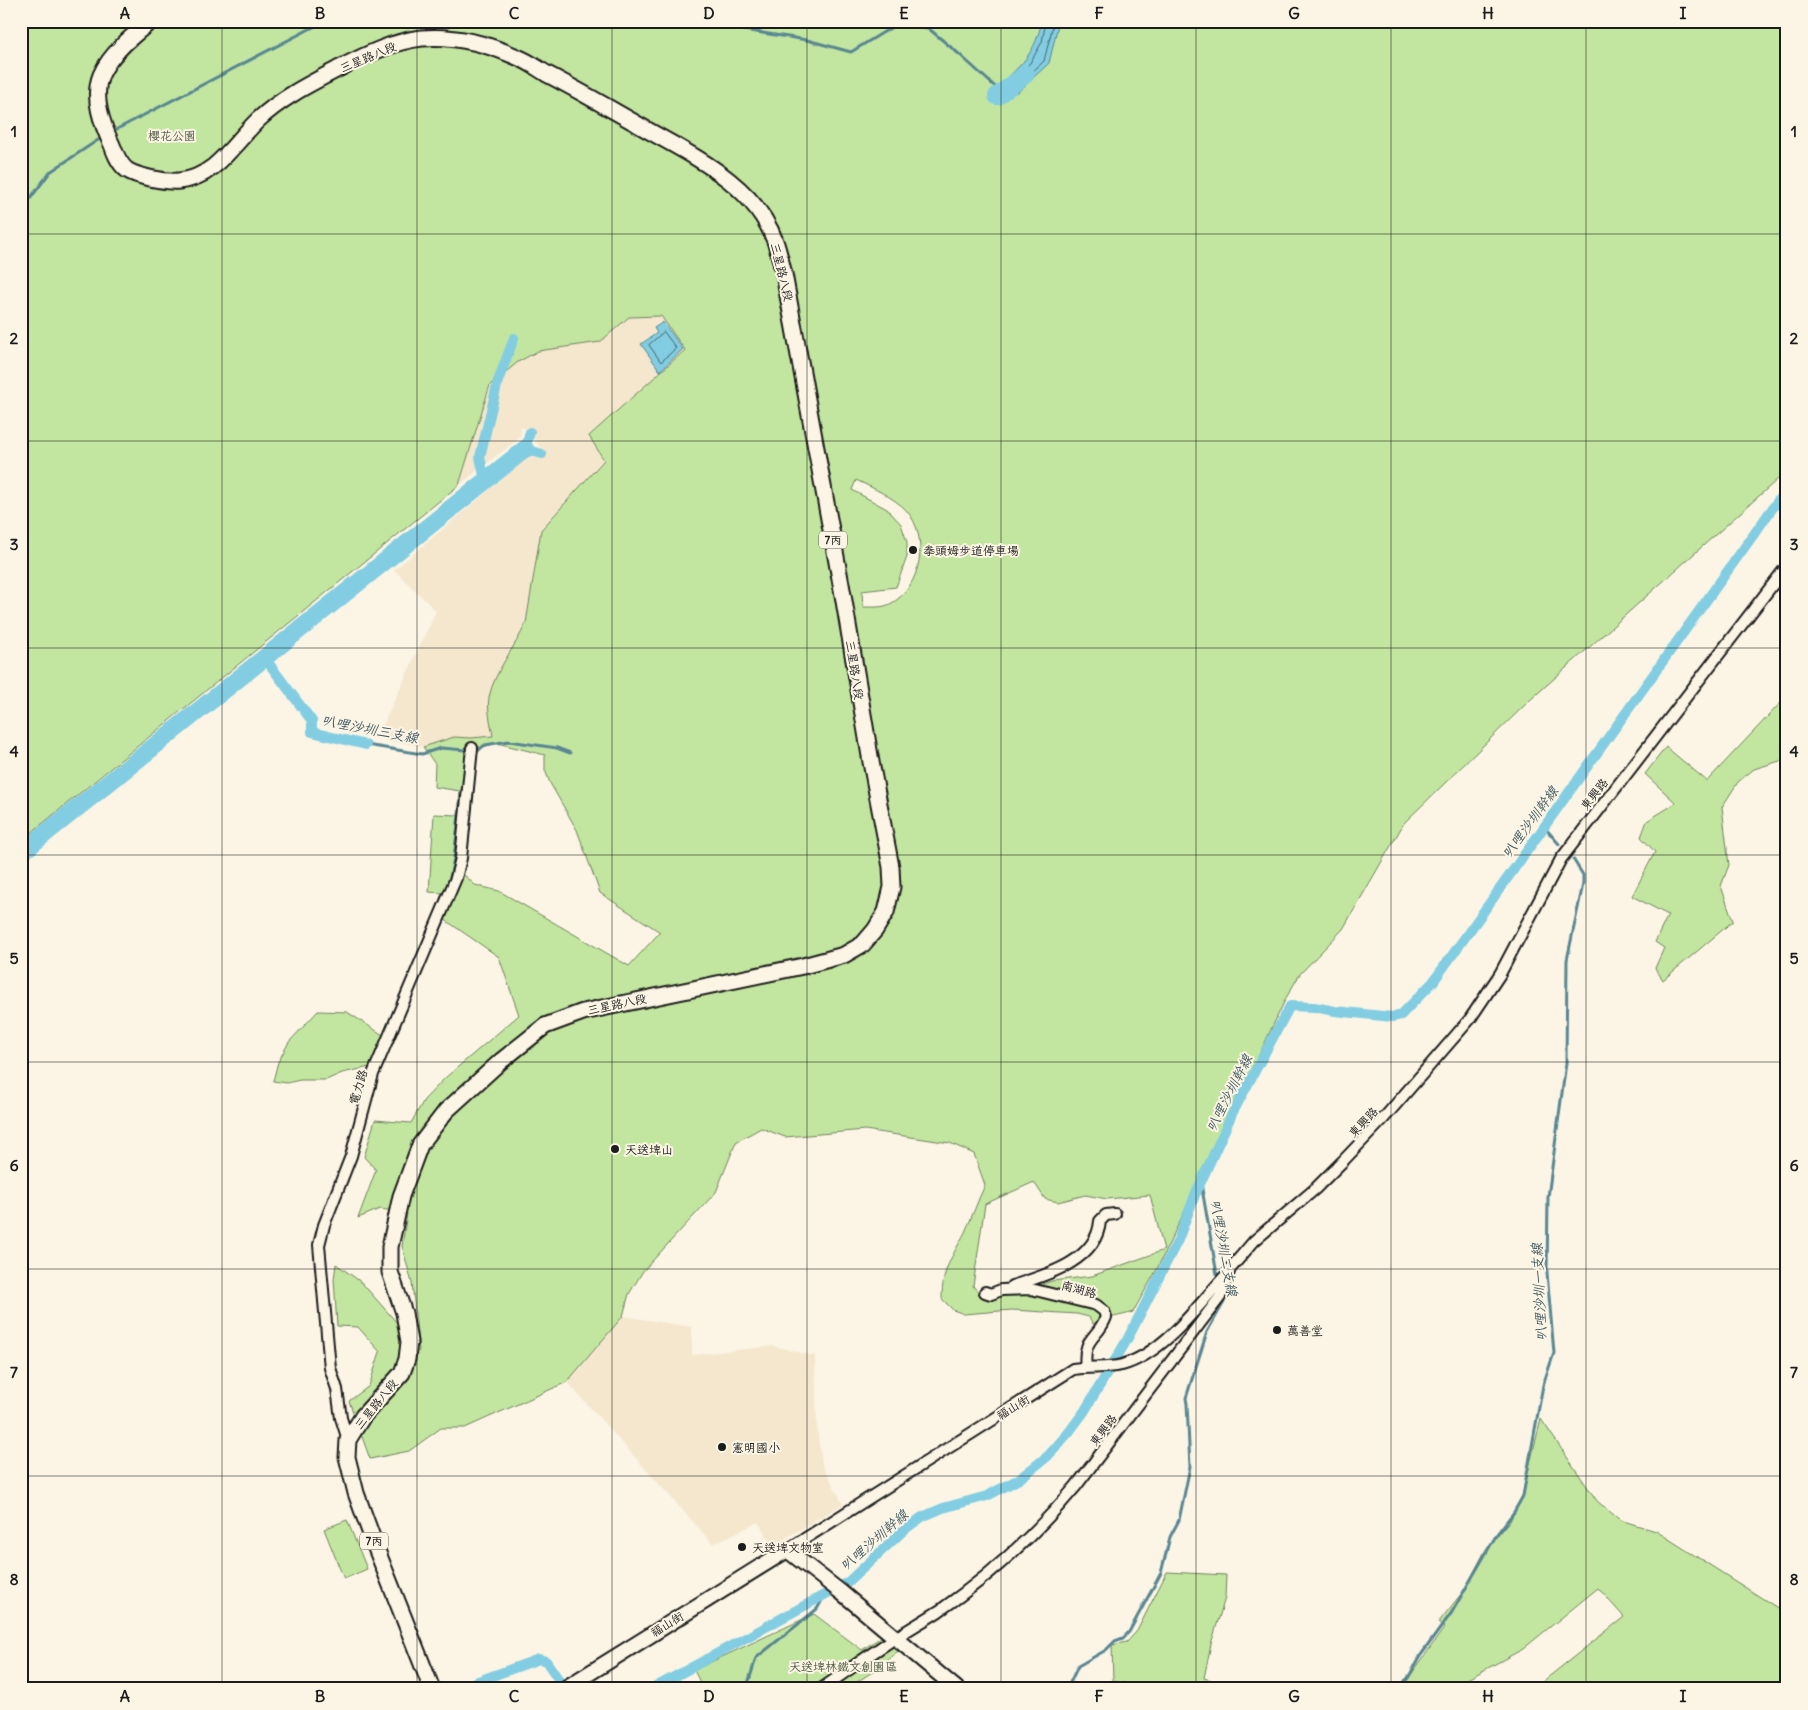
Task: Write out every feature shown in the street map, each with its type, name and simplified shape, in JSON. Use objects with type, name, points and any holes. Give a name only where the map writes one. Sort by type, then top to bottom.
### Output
[{"type":"main road","name":"三星路八段","points":[[151,21],[108,62],[101,76],[98,89],[102,124],[118,160],[127,170],[148,178],[178,181],[202,175],[222,159],[260,118],[302,89],[360,58],[389,46],[421,38],[450,38],[480,44],[519,57],[697,159],[730,181],[749,198],[764,218],[775,240],[784,274],[843,595],[870,762],[891,867],[892,887],[886,912],[876,930],[862,944],[844,955],[803,966],[583,1012],[545,1026],[501,1061],[446,1111],[420,1145],[401,1196],[390,1247],[390,1272],[404,1313],[409,1342],[407,1359],[402,1373],[363,1416],[348,1440],[347,1457],[356,1493],[376,1548],[432,1689]]},
{"type":"street","name":"東興路","points":[[822,1689],[939,1611],[998,1566],[1024,1543],[1057,1509],[1220,1297],[1230,1270],[1254,1241],[1315,1189],[1342,1162],[1391,1111],[1470,1019],[1500,974],[1561,858],[1787,566]]},
{"type":"street","name":"電力路","points":[[348,1440],[341,1418],[337,1389],[330,1368],[319,1245],[324,1226],[351,1156],[373,1074],[456,878],[461,858],[472,748]]},
{"type":"street","points":[[1001,1290],[1054,1272],[1080,1256],[1094,1241],[1099,1231],[1100,1221],[1106,1214],[1115,1214]]},
{"type":"street","name":"福山街","points":[[568,1686],[1072,1369],[1086,1367],[1097,1369],[1136,1360],[1161,1343],[1173,1332],[1230,1270]]},
{"type":"street","name":"南湖路","points":[[985,1292],[991,1294],[1001,1290],[1031,1289],[1096,1305],[1104,1311],[1106,1317],[1103,1326],[1089,1340],[1085,1356],[1086,1367]]},
{"type":"street","points":[[787,1550],[957,1689]]},
{"type":"shaded area","points":[[661,316],[685,350],[589,436],[604,460],[541,530],[526,623],[489,713],[494,736],[454,737],[423,747],[377,738],[436,611],[394,570],[532,454],[539,457],[542,450],[528,430],[521,427],[520,438],[459,485],[490,385],[518,362],[538,351],[600,342],[629,317]]},
{"type":"shaded area","name":"憲明國小","points":[[623,1316],[692,1327],[692,1355],[773,1346],[815,1356],[817,1429],[822,1464],[843,1504],[773,1546],[758,1522],[713,1544],[567,1382]]},
{"type":"green space","name":"櫻花公園","points":[[21,21],[1787,21],[1787,471],[1529,701],[1404,823],[1343,929],[1300,974],[1286,998],[1156,1271],[1133,1312],[1093,1324],[1089,1317],[1077,1314],[1012,1310],[964,1314],[953,1310],[942,1299],[942,1288],[946,1271],[985,1185],[974,1154],[950,1143],[865,1130],[785,1137],[761,1128],[736,1142],[716,1192],[643,1271],[629,1294],[623,1316],[567,1382],[465,1428],[441,1428],[409,1451],[370,1459],[349,1401],[369,1386],[380,1352],[358,1327],[337,1326],[334,1279],[336,1264],[361,1282],[398,1324],[407,1353],[419,1351],[412,1283],[402,1246],[407,1213],[380,1209],[358,1218],[376,1170],[364,1157],[375,1120],[411,1123],[424,1100],[445,1078],[519,1015],[499,957],[435,913],[442,893],[429,892],[434,814],[458,815],[460,791],[434,787],[435,764],[423,747],[454,737],[493,736],[489,712],[489,697],[500,668],[526,623],[541,530],[604,460],[589,436],[685,350],[661,316],[629,317],[600,342],[538,351],[518,362],[490,385],[459,485],[21,841]],"holes":[[[856,480],[896,501],[914,521],[918,533],[919,561],[915,574],[901,596],[884,606],[863,607],[862,591],[896,587],[907,557],[907,542],[901,524],[887,509],[852,490]],[[497,743],[545,755],[545,770],[550,783],[577,830],[600,893],[660,932],[629,966],[499,891],[475,885],[463,874],[477,754],[483,747]],[[1034,1182],[1045,1199],[1058,1202],[1085,1195],[1107,1199],[1150,1195],[1164,1250],[1092,1276],[1052,1281],[1000,1297],[982,1296],[973,1286],[985,1204]]]},
{"type":"green space","points":[[1787,696],[1787,744],[1782,745],[1783,760],[1754,769],[1738,782],[1722,807],[1729,865],[1721,886],[1733,921],[1663,980],[1655,968],[1664,948],[1655,942],[1668,915],[1632,896],[1655,852],[1641,837],[1647,821],[1676,803],[1645,774],[1666,747],[1707,781]]},
{"type":"green space","points":[[318,1011],[347,1012],[383,1035],[370,1067],[342,1073],[326,1080],[300,1080],[287,1083],[273,1081],[278,1062],[289,1042]]},
{"type":"green space","points":[[1541,1419],[1597,1501],[1620,1520],[1656,1531],[1787,1614],[1787,1689],[1539,1689],[1537,1686],[1624,1617],[1598,1588],[1523,1649],[1462,1682],[1457,1689],[1401,1689],[1444,1628],[1438,1623],[1465,1589],[1486,1549],[1511,1519],[1522,1496]]},
{"type":"green space","points":[[347,1520],[367,1569],[344,1579],[324,1529]]},
{"type":"green space","points":[[1167,1572],[1226,1575],[1225,1598],[1211,1644],[1204,1678],[1242,1689],[1153,1689],[1113,1681],[1112,1645],[1127,1642],[1137,1631]]},
{"type":"green space","name":"天送埤林鐵文創園區","points":[[814,1614],[862,1650],[881,1637],[898,1651],[874,1671],[846,1689],[703,1689],[694,1670]]},
{"type":"water","points":[[1042,21],[1059,21],[1049,63],[1017,93],[1001,84],[1028,56],[1036,42]]},
{"type":"water","points":[[663,322],[683,349],[660,371],[641,344],[657,333],[654,328]]},
{"type":"waterway","points":[[117,129],[325,21]]},
{"type":"waterway","points":[[687,21],[807,40],[851,52],[897,24],[928,28],[1002,93]]},
{"type":"waterway","points":[[997,96],[1026,74]]},
{"type":"waterway","points":[[21,211],[50,172],[98,140]]},
{"type":"waterway","points":[[485,480],[480,457],[498,381],[514,338]]},
{"type":"waterway","points":[[525,449],[530,432]]},
{"type":"waterway","points":[[525,449],[542,454]]},
{"type":"waterway","points":[[21,853],[525,449]]},
{"type":"waterway","name":"叭哩沙圳幹線","points":[[652,1689],[848,1582],[904,1530],[922,1517],[943,1508],[987,1496],[1019,1479],[1048,1456],[1084,1412],[1127,1340],[1178,1240],[1195,1195],[1232,1114],[1290,1006],[1314,1007],[1392,1017],[1401,1015],[1433,982],[1787,488]]},
{"type":"waterway","name":"叭哩沙圳三支線","points":[[264,657],[312,721],[312,732],[366,745]]},
{"type":"waterway","name":"叭哩沙圳三支線","points":[[366,745],[422,754],[441,748],[477,751],[485,745],[509,741],[557,748],[570,753]]},
{"type":"waterway","points":[[439,906],[450,878],[454,858],[462,790]]},
{"type":"waterway","name":"叭哩沙圳一支線","points":[[1545,828],[1559,844]]},
{"type":"waterway","name":"叭哩沙圳一支線","points":[[1398,1689],[1408,1678],[1421,1655],[1452,1612],[1497,1534],[1514,1512],[1523,1496],[1543,1385],[1554,1353],[1547,1273],[1548,1197],[1566,1063],[1567,960],[1583,884],[1583,875],[1573,859]]},
{"type":"waterway","points":[[377,1051],[381,1043]]},
{"type":"waterway","name":"叭哩沙圳二支線","points":[[1201,1183],[1218,1280]]},
{"type":"waterway","name":"叭哩沙圳二支線","points":[[1067,1689],[1078,1666],[1106,1650],[1115,1641],[1123,1638],[1129,1632],[1161,1573],[1170,1537],[1179,1520],[1190,1467],[1186,1398],[1207,1332],[1224,1302],[1223,1299]]},
{"type":"waterway","points":[[745,1689],[756,1658],[817,1609],[825,1595]]},
{"type":"waterway","name":"叭哩沙圳幹線","points":[[459,1688],[539,1659],[546,1661],[565,1689]]},
{"type":"place","name":"拳頭姆步道停車場","points":[[913,550]]},
{"type":"place","name":"天送埤山","points":[[615,1149]]},
{"type":"place","name":"萬善堂","points":[[1277,1330]]},
{"type":"place","name":"憲明國小","points":[[722,1447]]},
{"type":"place","name":"天送埤文物室","points":[[742,1547]]}]
